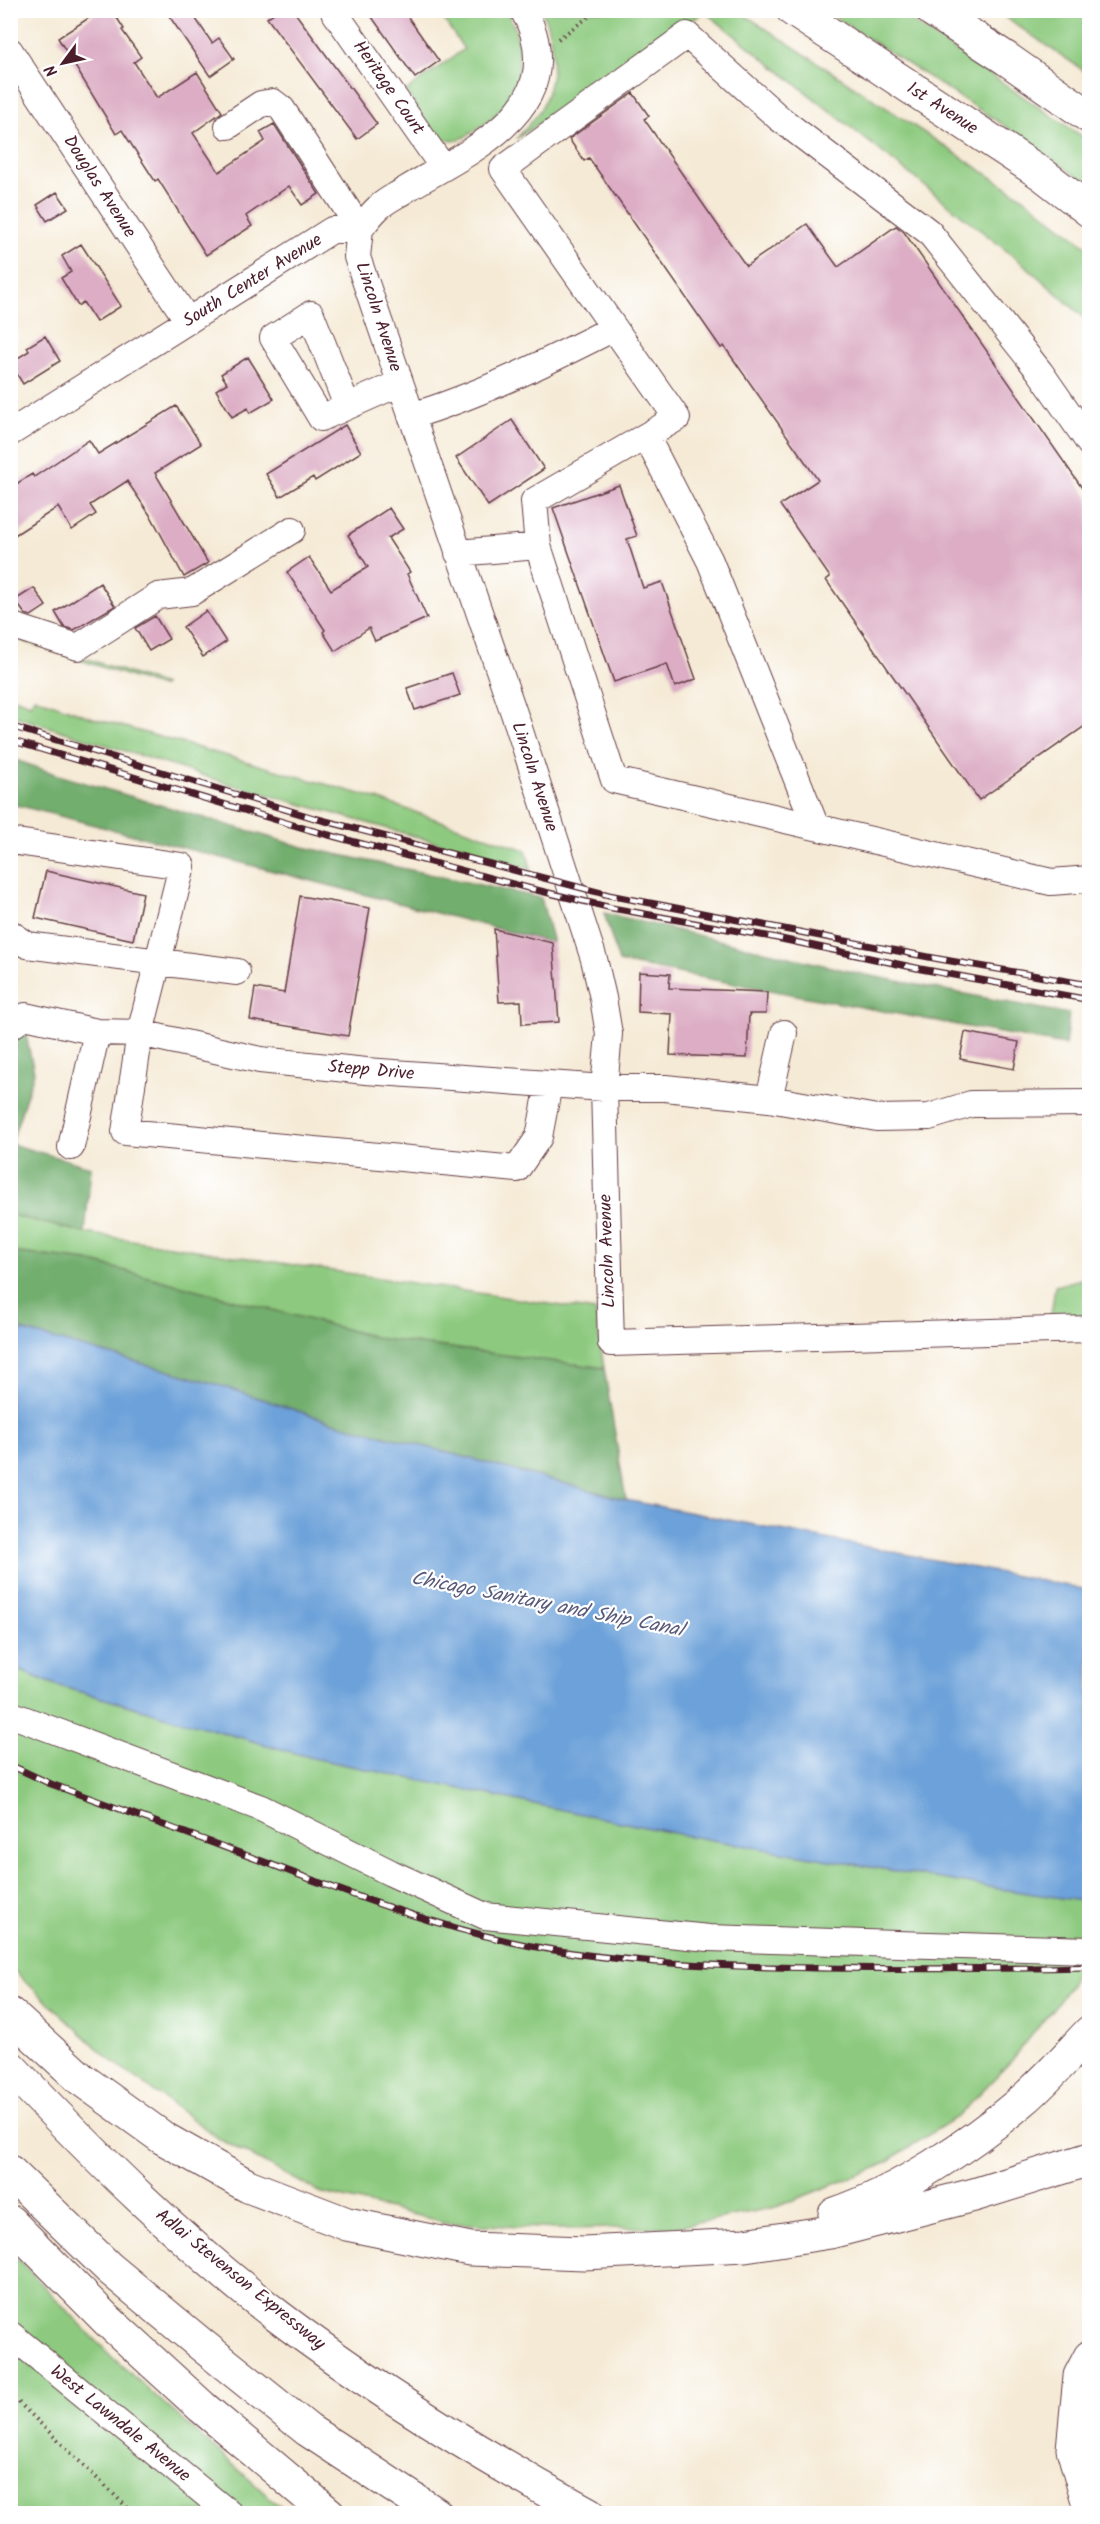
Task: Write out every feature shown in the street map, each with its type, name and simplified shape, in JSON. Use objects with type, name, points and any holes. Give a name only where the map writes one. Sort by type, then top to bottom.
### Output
[{"type":"main road","name":"1st Avenue","points":[[793,10],[1042,174],[1089,211]]},
{"type":"main road","points":[[932,10],[1089,117]]},
{"type":"main road","points":[[10,2014],[81,2079],[163,2138],[248,2186],[347,2224],[470,2249],[584,2253],[667,2251],[745,2245],[830,2232],[974,2196],[1089,2159]]},
{"type":"main road","points":[[667,2251],[729,2242],[789,2229],[855,2207],[917,2175],[1023,2101],[1089,2032]]},
{"type":"main road","name":"Adlai Stevenson Expressway","points":[[10,2067],[100,2161],[278,2317],[387,2394],[495,2463],[589,2514]]},
{"type":"main road","points":[[10,2172],[109,2268],[202,2346],[308,2430],[436,2514]]},
{"type":"main road","points":[[10,2222],[107,2320],[193,2400],[329,2514]]},
{"type":"main road","points":[[1089,2357],[1080,2376],[1073,2449],[1089,2508]]},
{"type":"street","name":"Heritage Court","points":[[333,10],[442,166]]},
{"type":"street","points":[[228,126],[261,104],[273,102],[282,109],[360,229],[378,207],[486,141],[522,109],[534,89],[538,71],[537,46],[529,20],[523,10]]},
{"type":"street","points":[[1089,444],[1040,372],[928,232],[779,118],[687,35],[503,168],[677,418],[534,501],[538,546],[614,780],[1051,882],[1089,879]]},
{"type":"street","name":"Douglas Avenue","points":[[10,51],[188,321]]},
{"type":"street","name":"South Center Avenue","points":[[10,433],[332,230],[360,229]]},
{"type":"street","name":"Lincoln Avenue","points":[[360,229],[357,257],[594,959],[603,998],[609,1034],[604,1088],[611,1343],[1089,1329]]},
{"type":"street","points":[[411,416],[434,409],[545,362],[614,328]]},
{"type":"street","points":[[347,406],[400,383]]},
{"type":"street","points":[[646,436],[710,561],[816,827]]},
{"type":"street","points":[[10,625],[78,647],[158,596],[192,592],[292,530]]},
{"type":"street","points":[[458,553],[538,546]]},
{"type":"street","points":[[10,841],[182,866],[140,1033],[125,1132],[517,1169],[539,1137],[549,1084]]},
{"type":"street","points":[[10,933],[27,945],[237,972]]},
{"type":"street","name":"Stepp Drive","points":[[10,1027],[25,1016],[97,1032],[140,1033],[260,1060],[366,1071],[604,1088],[664,1088],[770,1099],[877,1118],[929,1117],[971,1104],[1089,1103]]},
{"type":"street","points":[[70,1147],[97,1032]]},
{"type":"street","points":[[770,1099],[784,1033]]},
{"type":"street","points":[[10,1714],[261,1808],[390,1874],[485,1916],[709,1938],[1089,1950]]},
{"type":"street","name":"West Lawndale Avenue","points":[[10,2334],[230,2514]]},
{"type":"path","points":[[552,43],[598,10]]},
{"type":"path","points":[[10,2394],[134,2514]]},
{"type":"green space","points":[[438,11],[506,11],[512,21],[518,44],[516,81],[506,103],[484,124],[464,137],[452,141],[443,138],[432,129],[406,91],[464,49]]},
{"type":"green space","points":[[542,11],[739,11],[1025,199],[1089,248],[1089,322],[1027,267],[705,12],[516,139],[532,122],[541,107],[551,80],[551,44]]},
{"type":"green space","points":[[825,11],[896,11],[1089,141],[1089,185],[1002,124]]},
{"type":"green space","points":[[996,11],[1089,11],[1089,74]]},
{"type":"green space","points":[[11,633],[164,685],[161,687],[11,637]]},
{"type":"green space","points":[[11,697],[31,704],[34,697],[93,718],[371,797],[526,850],[531,869],[233,785],[11,715]]},
{"type":"green space","points":[[10,758],[58,775],[303,847],[541,898],[553,943],[17,805],[11,808]]},
{"type":"green space","points":[[604,913],[861,974],[1069,1014],[1065,1045],[619,962]]},
{"type":"green space","points":[[11,1029],[26,1035],[34,1072],[11,1144]]},
{"type":"green space","points":[[11,1144],[91,1167],[85,1233],[11,1215]]},
{"type":"green space","points":[[11,1215],[85,1233],[595,1311],[604,1368],[382,1339],[88,1261],[11,1252]]},
{"type":"green space","points":[[10,1252],[88,1261],[382,1339],[604,1368],[626,1500],[332,1422],[212,1383],[11,1327]]},
{"type":"green space","points":[[1089,1277],[1089,1323],[1050,1323],[1055,1286]]},
{"type":"green space","points":[[10,1667],[56,1685],[313,1758],[683,1835],[1089,1902],[1089,1955],[1062,1997],[1012,2060],[957,2117],[878,2167],[776,2207],[677,2227],[557,2229],[448,2223],[319,2192],[221,2140],[107,2057],[11,1968]]},
{"type":"green space","points":[[10,2251],[112,2357],[287,2513],[11,2513]]},
{"type":"water","name":"Chicago Sanitary and Ship Canal","points":[[10,1327],[212,1383],[332,1422],[626,1500],[1089,1590],[1089,1902],[683,1835],[313,1758],[56,1685],[11,1667]]},
{"type":"building","points":[[101,10],[112,10],[124,29],[122,30],[141,57],[134,62],[157,98],[197,72],[222,112],[193,133],[219,172],[265,141],[260,132],[274,124],[319,194],[302,205],[289,186],[246,216],[252,226],[206,255],[158,179],[155,181],[122,130],[116,134],[58,38]]},
{"type":"building","points":[[165,10],[190,10],[212,43],[219,38],[234,59],[210,76]]},
{"type":"building","points":[[278,10],[293,10],[377,124],[357,139],[267,18]]},
{"type":"building","points":[[367,10],[403,10],[439,61],[415,78]]},
{"type":"building","points":[[633,93],[649,116],[644,119],[746,266],[807,224],[838,267],[896,226],[904,232],[1089,498],[1089,723],[979,800],[826,580],[830,577],[780,505],[818,480],[724,346],[721,348],[589,158],[584,161],[569,139]]},
{"type":"building","points":[[57,192],[68,208],[47,221],[37,205]]},
{"type":"building","points":[[81,244],[121,306],[96,322],[83,302],[78,306],[61,278],[71,272],[62,256]]},
{"type":"building","points":[[45,336],[60,361],[23,384],[10,363],[29,351],[27,347]]},
{"type":"building","points":[[248,357],[274,399],[250,413],[248,408],[232,417],[216,390],[227,383],[221,374]]},
{"type":"building","points":[[176,406],[201,444],[155,473],[208,563],[184,577],[152,518],[127,481],[90,505],[96,514],[72,530],[58,507],[10,538],[10,488],[32,474],[34,477],[89,440],[98,454]]},
{"type":"building","points":[[512,420],[544,469],[488,506],[456,458]]},
{"type":"building","points":[[345,425],[361,452],[315,481],[313,477],[280,497],[266,474]]},
{"type":"building","points":[[619,485],[637,536],[627,539],[643,588],[662,582],[696,679],[675,687],[667,664],[614,682],[553,508]]},
{"type":"building","points":[[389,508],[403,529],[388,538],[410,572],[407,574],[427,618],[375,641],[369,628],[335,651],[323,632],[325,630],[287,572],[309,557],[331,590],[368,567],[348,535]]},
{"type":"building","points":[[100,583],[115,606],[74,630],[64,627],[55,612]]},
{"type":"building","points":[[34,588],[46,606],[31,616],[25,614],[15,600]]},
{"type":"building","points":[[206,611],[226,642],[203,657],[183,627]]},
{"type":"building","points":[[155,616],[169,639],[149,651],[135,628]]},
{"type":"building","points":[[452,673],[460,695],[415,710],[407,688]]},
{"type":"building","points":[[46,871],[143,893],[133,940],[35,918]]},
{"type":"building","points":[[300,896],[370,908],[348,1036],[250,1020],[255,988],[284,993]]},
{"type":"building","points":[[494,929],[553,943],[559,1022],[522,1024],[521,1001],[499,1002]]},
{"type":"building","points":[[639,972],[670,974],[669,988],[767,992],[766,1014],[749,1014],[747,1058],[670,1055],[672,1014],[638,1012]]},
{"type":"building","points":[[965,1032],[1019,1042],[1014,1069],[960,1059]]},
{"type":"railway","points":[[10,726],[314,818],[609,895],[939,959],[1090,985]]},
{"type":"railway","points":[[10,740],[310,830],[528,888],[612,908],[1090,1000]]},
{"type":"railway","points":[[10,1765],[51,1784],[368,1900],[425,1919],[512,1942],[587,1955],[664,1963],[918,1969],[1090,1967]]}]
